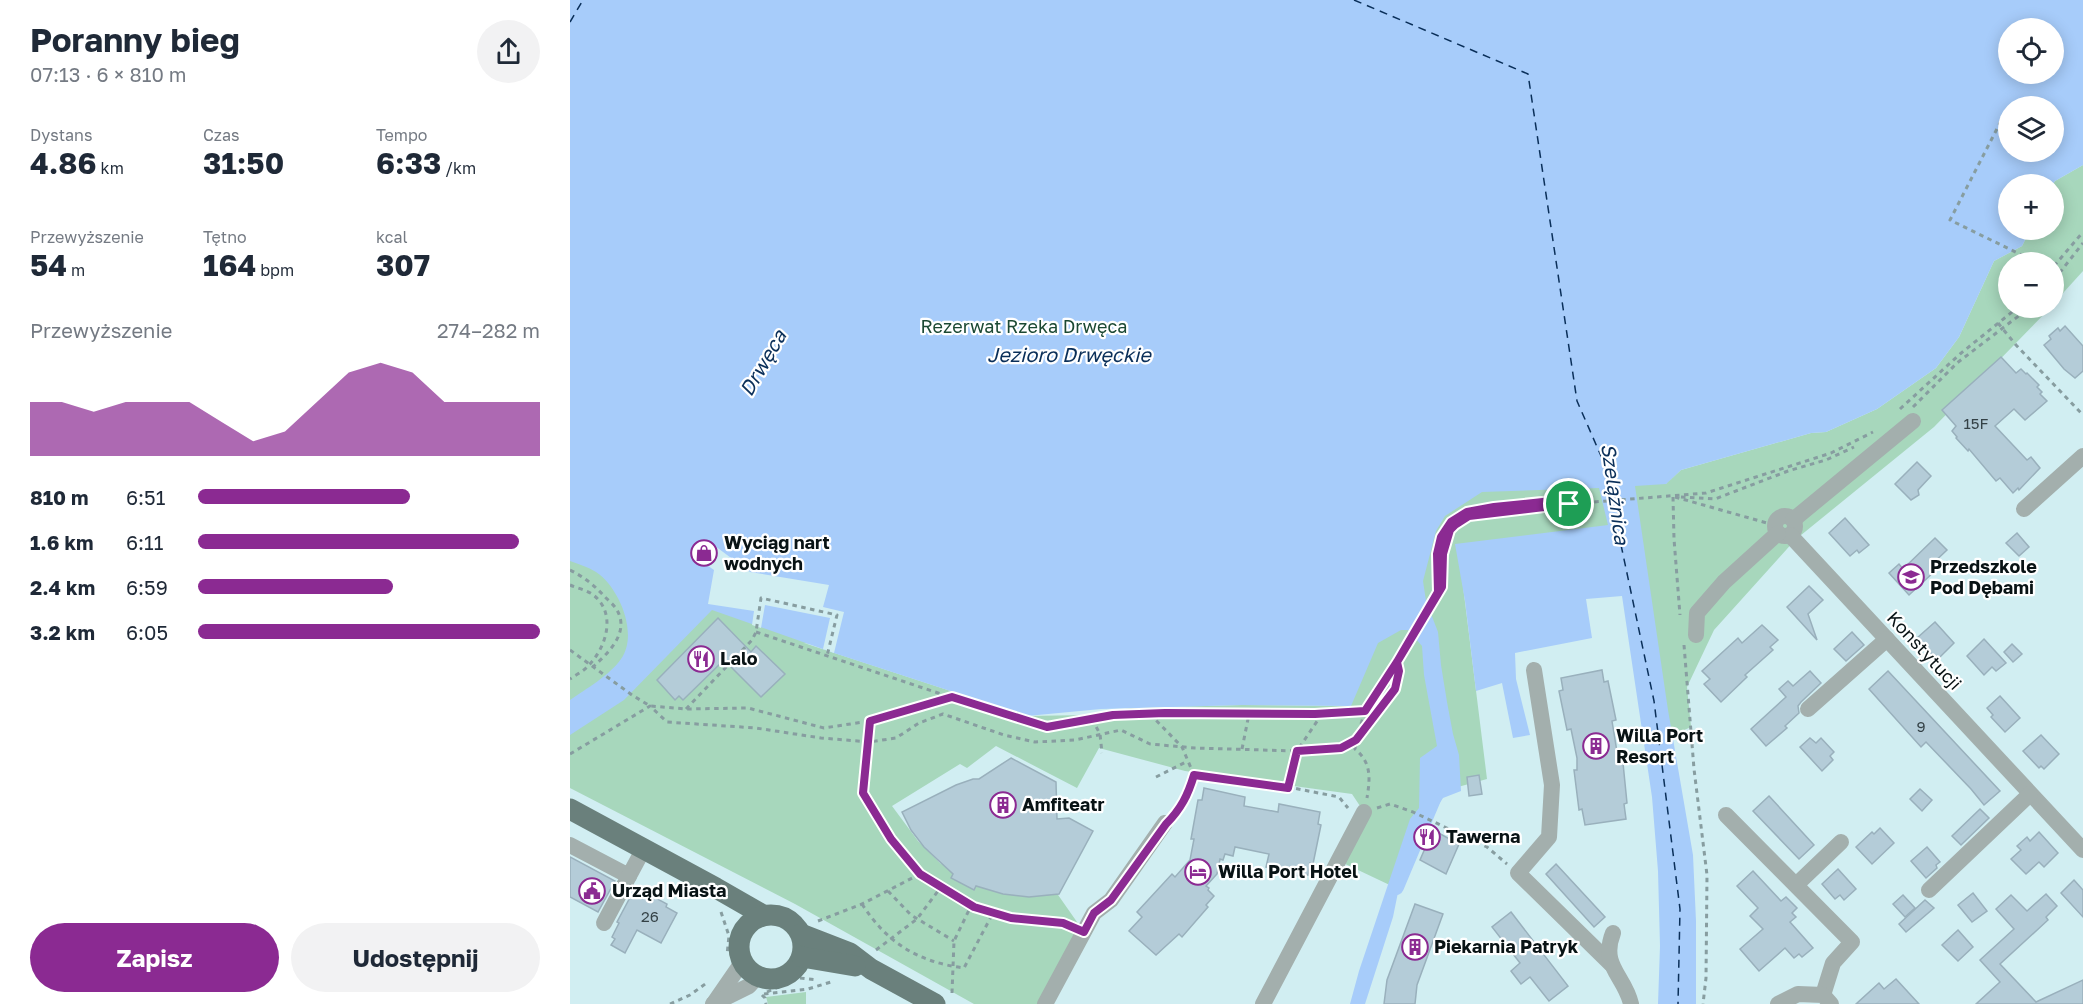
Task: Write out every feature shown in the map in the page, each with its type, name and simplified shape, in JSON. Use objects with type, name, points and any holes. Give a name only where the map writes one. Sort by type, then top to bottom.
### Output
[{"type":"main road","points":[[570,809],[644,848],[717,897],[764,915],[782,916],[796,927],[808,928],[850,953],[872,961],[944,998]]},
{"type":"main road","points":[[717,897],[744,930]]},
{"type":"main road","points":[[764,915],[752,921],[744,930],[734,959],[752,972],[759,985],[784,976],[795,968],[802,957],[808,928]]},
{"type":"main road","points":[[802,957],[872,961]]},
{"type":"street","points":[[1690,638],[1697,613],[1724,582],[1911,415]]},
{"type":"street","points":[[2024,509],[2083,456]]},
{"type":"street","name":"Konstytucji","points":[[1784,528],[2083,850]]},
{"type":"street","points":[[1808,709],[1887,639]]},
{"type":"street","points":[[1534,670],[1552,785],[1550,837],[1518,873],[1611,964],[1629,995],[1631,1004]]},
{"type":"street","points":[[1929,890],[2030,794]]},
{"type":"street","points":[[1263,1004],[1359,813]]},
{"type":"street","points":[[1726,815],[1852,942],[1833,963],[1827,999],[1798,994],[1778,1004]]},
{"type":"street","points":[[1045,1004],[1094,913],[1111,900],[1166,824]]},
{"type":"street","points":[[1796,885],[1840,842]]},
{"type":"street","points":[[570,845],[629,876]]},
{"type":"street","points":[[604,923],[644,848]]},
{"type":"street","points":[[1611,964],[1609,943],[1613,933]]},
{"type":"street","points":[[713,1004],[734,959]]},
{"type":"street","points":[[713,1004],[749,986],[759,985]]},
{"type":"path","points":[[1998,127],[1950,220],[2016,252]]},
{"type":"path","points":[[2064,254],[2083,232]]},
{"type":"path","points":[[2064,267],[2083,243]]},
{"type":"path","points":[[1898,411],[1960,354],[2004,318]]},
{"type":"path","points":[[1911,415],[1957,363],[2016,318]]},
{"type":"path","points":[[1998,323],[2083,415]]},
{"type":"path","points":[[1359,813],[1370,781],[1369,768],[1364,756],[1355,749],[1365,711],[1438,592],[1437,554],[1441,537],[1451,522],[1467,512],[1494,507],[1552,501],[1569,504],[1706,493],[1831,453],[1877,430]]},
{"type":"path","points":[[1673,497],[1715,499],[1788,471],[1826,460],[1855,447]]},
{"type":"path","points":[[1673,497],[1784,528]]},
{"type":"path","points":[[1673,497],[1681,624]]},
{"type":"path","points":[[570,570],[584,577],[617,610],[621,631],[612,649],[570,679]]},
{"type":"path","points":[[570,585],[591,593],[602,604],[608,620],[604,641],[592,665]]},
{"type":"path","points":[[686,709],[752,639],[756,632],[761,598],[837,615],[827,656]]},
{"type":"path","points":[[756,632],[1047,727],[1113,715],[1322,714],[1365,711]]},
{"type":"path","points":[[1690,638],[1694,769],[1707,875],[1706,978],[1703,1004]]},
{"type":"path","points":[[570,650],[650,706],[667,722],[756,728],[821,738],[869,742],[896,738],[919,723],[944,714],[1004,735],[1035,742],[1075,740],[1121,730],[1150,744],[1297,751],[1341,748],[1356,740],[1395,689],[1399,671],[1397,662]]},
{"type":"path","points":[[570,754],[650,706],[686,709],[748,708],[824,728],[870,721],[952,697]]},
{"type":"path","points":[[1150,714],[1182,747],[1194,775],[1186,798],[1166,824]]},
{"type":"path","points":[[1242,749],[1249,714]]},
{"type":"path","points":[[1288,788],[1297,751],[1322,714]]},
{"type":"path","points":[[1092,719],[1100,734],[1102,753]]},
{"type":"path","points":[[870,721],[863,793],[891,839],[920,874],[970,906],[1011,918],[1063,923],[1084,932]]},
{"type":"path","points":[[1156,777],[1188,761]]},
{"type":"path","points":[[1194,775],[1339,797],[1359,813]]},
{"type":"path","points":[[1359,813],[1390,804],[1413,812],[1487,847],[1518,873]]},
{"type":"path","points":[[808,928],[862,904],[920,874]]},
{"type":"path","points":[[872,961],[917,919],[941,887]]},
{"type":"path","points":[[888,891],[911,915],[954,941]]},
{"type":"path","points":[[717,897],[729,936],[729,950],[734,959]]},
{"type":"path","points":[[862,904],[880,930],[904,949],[919,957],[964,968],[993,913]]},
{"type":"path","points":[[944,998],[953,966],[954,941],[970,906]]},
{"type":"path","points":[[670,1004],[690,995],[714,976]]},
{"type":"path","points":[[799,978],[833,981],[808,988],[759,985],[799,978]]},
{"type":"path","points":[[754,999],[759,985]]},
{"type":"path","points":[[759,985],[766,1004]]},
{"type":"green space","name":"Jezioro Drwęckie","points":[[570,0],[2083,0],[2064,69],[2064,18],[1998,18],[1998,84],[2060,84],[2057,96],[1998,96],[1998,162],[1666,484],[1681,470],[1811,433],[1826,432],[1877,409],[1936,368],[1959,337],[1994,261],[1998,259],[1998,318],[2040,318],[1934,427],[1795,540],[1714,630],[1687,687],[1691,727],[1659,741],[1617,526],[1462,578],[1487,779],[1436,793],[1396,888],[1339,861],[1364,812],[1352,794],[1185,771],[1099,748],[1077,788],[996,746],[967,768],[960,764],[892,806],[918,841],[940,863],[967,881],[1056,892],[1084,932],[1045,1004],[974,1004],[795,904],[570,788]],"holes":[[[804,643],[1351,706],[1242,705],[1131,708],[1089,715],[1027,716]]]},
{"type":"green space","name":"Jezioro Drwęckie","points":[[2083,165],[2083,271],[2064,292],[2064,252],[2011,252],[2022,246],[2025,240],[2064,240],[2064,176]]},
{"type":"green space","points":[[806,992],[806,1004],[768,1004],[766,997]]},
{"type":"water","name":"Jezioro Drwęckie","points":[[570,0],[2083,0],[2083,165],[2064,176],[2064,174],[1998,174],[1998,240],[2025,240],[2022,246],[2011,252],[1998,252],[1998,259],[1994,261],[1959,337],[1936,368],[1877,409],[1826,432],[1811,433],[1681,470],[1666,484],[1635,486],[1668,710],[1693,855],[1696,1004],[1658,1004],[1660,946],[1658,871],[1652,797],[1622,596],[1586,599],[1592,638],[1515,653],[1516,679],[1530,735],[1513,738],[1502,683],[1476,691],[1465,601],[1455,544],[1608,525],[1599,488],[1482,492],[1445,516],[1436,531],[1423,581],[1426,601],[1438,632],[1447,702],[1459,755],[1461,791],[1443,798],[1433,813],[1424,811],[1405,858],[1393,917],[1365,1004],[1350,1004],[1410,819],[1419,808],[1420,758],[1437,746],[1424,675],[1422,646],[1408,630],[1401,630],[1378,643],[1351,706],[1242,705],[1101,709],[1027,716],[834,653],[712,610],[624,700],[570,735],[570,700],[611,671],[626,649],[628,637],[624,612],[612,588],[596,572],[570,561]]},
{"type":"pier","points":[[698,546],[715,546],[750,572],[829,585],[823,607],[844,612],[834,653],[823,649],[830,618],[765,605],[761,628],[752,625],[754,611],[708,604],[714,570],[691,554]]},
{"type":"building","points":[[2065,326],[2083,346],[2083,371],[2075,378],[2064,369],[2044,345],[2051,339],[2049,336],[2058,328],[2060,331]]},
{"type":"building","points":[[2001,357],[2016,373],[2021,369],[2027,373],[2039,385],[2037,387],[2042,392],[2040,394],[2047,401],[2025,420],[2014,409],[1995,426],[2027,460],[2031,457],[2040,468],[2019,490],[2018,488],[2013,493],[2000,478],[1996,481],[1969,449],[1968,451],[1956,438],[1952,431],[1956,426],[1942,410]]},
{"type":"building","points":[[1917,462],[1931,476],[1918,490],[1919,495],[1911,500],[1895,484]]},
{"type":"building","points":[[1845,518],[1869,545],[1859,553],[1857,550],[1850,556],[1829,533]]},
{"type":"building","points":[[2017,533],[2029,547],[2019,556],[2006,543]]},
{"type":"building","name":"Przedszkole Pod Dębami","points":[[1935,538],[1947,550],[1930,566],[1935,571],[1909,595],[1889,573],[1899,564],[1903,569]]},
{"type":"building","points":[[1809,586],[1823,600],[1808,614],[1817,640],[1787,607]]},
{"type":"building","name":"Lalo","points":[[718,618],[751,652],[756,646],[785,674],[761,697],[724,660],[683,700],[679,696],[675,700],[657,680]]},
{"type":"building","points":[[1935,622],[1954,643],[1937,660],[1917,638]]},
{"type":"building","points":[[1762,625],[1778,640],[1770,647],[1773,650],[1745,675],[1747,677],[1721,702],[1704,684],[1710,679],[1702,671],[1738,638],[1742,643]]},
{"type":"building","points":[[1852,632],[1864,645],[1846,661],[1834,649]]},
{"type":"building","points":[[1984,639],[2006,663],[1996,671],[1992,667],[1984,675],[1967,656]]},
{"type":"building","points":[[2012,644],[2022,654],[2013,662],[2004,652]]},
{"type":"building","name":"Willa Port Resort","points":[[1602,670],[1604,682],[1608,681],[1616,720],[1612,721],[1619,764],[1623,763],[1627,803],[1624,804],[1626,819],[1585,825],[1582,809],[1579,810],[1574,770],[1577,770],[1577,758],[1571,729],[1567,730],[1559,691],[1563,690],[1561,678]]},
{"type":"building","points":[[1810,671],[1821,683],[1801,702],[1798,706],[1799,713],[1785,726],[1787,728],[1766,746],[1751,729],[1786,697],[1779,689],[1788,681],[1793,686]]},
{"type":"building","points":[[1888,671],[2000,791],[1984,805],[1926,742],[1921,747],[1869,689]]},
{"type":"building","points":[[2000,696],[2020,718],[2005,732],[1991,717],[1993,715],[1987,708]]},
{"type":"building","points":[[2041,735],[2059,754],[2044,769],[2041,766],[2039,768],[2023,751]]},
{"type":"building","points":[[1810,738],[1816,743],[1821,738],[1834,752],[1830,756],[1833,760],[1822,771],[1800,747]]},
{"type":"building","points":[[1011,758],[1056,782],[1057,819],[1069,818],[1093,831],[1059,894],[1029,897],[1003,894],[976,886],[974,890],[951,878],[953,874],[924,847],[911,830],[902,812],[956,785],[979,779]]},
{"type":"building","points":[[1479,775],[1482,794],[1469,796],[1467,777]]},
{"type":"building","name":"Willa Port Hotel","points":[[1204,788],[1245,797],[1244,806],[1278,812],[1279,804],[1320,812],[1318,824],[1321,825],[1313,864],[1310,863],[1308,875],[1299,873],[1298,876],[1275,872],[1275,868],[1266,867],[1269,854],[1235,847],[1233,856],[1225,854],[1223,860],[1220,859],[1217,874],[1206,886],[1214,896],[1206,905],[1208,907],[1182,937],[1179,934],[1156,955],[1129,931],[1142,917],[1137,912],[1172,874],[1175,877],[1190,860],[1198,800],[1202,800]]},
{"type":"building","points":[[1920,789],[1932,800],[1922,811],[1910,799]]},
{"type":"building","points":[[1769,796],[1814,845],[1799,859],[1753,811]]},
{"type":"building","points":[[1980,809],[1989,818],[1961,845],[1952,836]]},
{"type":"building","points":[[1880,828],[1894,843],[1872,864],[1856,847],[1872,832],[1874,834]]},
{"type":"building","points":[[1433,830],[1459,844],[1446,874],[1420,860]]},
{"type":"building","points":[[2039,832],[2058,853],[2044,867],[2039,862],[2026,874],[2011,859],[2021,850],[2017,846],[2027,837],[2030,841]]},
{"type":"building","points":[[1927,847],[1940,862],[1926,878],[1911,861]]},
{"type":"building","name":"Urząd Miasta","points":[[570,857],[615,881],[598,912],[570,897]]},
{"type":"building","points":[[1556,864],[1605,917],[1594,927],[1546,874]]},
{"type":"building","points":[[1838,869],[1856,889],[1844,900],[1840,895],[1835,899],[1822,884]]},
{"type":"building","points":[[1753,871],[1781,901],[1786,897],[1797,908],[1792,913],[1796,917],[1790,922],[1813,948],[1802,957],[1799,954],[1794,958],[1785,948],[1759,971],[1740,949],[1763,929],[1750,916],[1758,908],[1737,886]]},
{"type":"building","points":[[2074,880],[2083,890],[2083,917],[2061,893]]},
{"type":"building","points":[[634,890],[667,904],[666,907],[677,913],[661,943],[637,930],[625,953],[611,945],[615,939],[612,937],[619,923],[617,922]]},
{"type":"building","points":[[1973,893],[1987,911],[1972,922],[1958,905]]},
{"type":"building","points":[[2046,894],[2057,906],[2046,917],[2048,920],[2000,964],[2036,1002],[2083,980],[2083,1004],[1976,1004],[2000,982],[1980,960],[2014,929],[1996,909],[2011,895],[2027,911]]},
{"type":"building","points":[[1903,895],[1915,908],[1905,917],[1893,904]]},
{"type":"building","points":[[1925,900],[1934,908],[1906,932],[1899,924]]},
{"type":"building","name":"Piekarnia Patryk","points":[[1415,904],[1443,914],[1417,985],[1415,1004],[1384,1004],[1387,980]]},
{"type":"building","points":[[1511,912],[1568,986],[1549,1001],[1530,977],[1521,984],[1511,971],[1520,963],[1492,927]]},
{"type":"building","points":[[1958,930],[1973,947],[1958,961],[1942,945]]},
{"type":"building","points":[[1896,979],[1919,1004],[1856,1004],[1879,983],[1884,989]]},
{"type":"waterway","points":[[1396,887],[1436,792]]},
{"type":"ferry route","points":[[570,22],[583,0]]},
{"type":"ferry route","points":[[1354,0],[1528,74],[1577,401],[1615,488],[1617,526],[1654,701],[1680,909],[1678,1004]]},
{"type":"place","name":"Wyciąg nart wodnych","points":[[704,553]]},
{"type":"place","name":"Przedszkole Pod Dębami","points":[[1911,577]]},
{"type":"place","name":"Lalo","points":[[701,659]]},
{"type":"place","name":"Willa Port Resort","points":[[1596,746]]},
{"type":"place","name":"Amfiteatr","points":[[1003,805]]},
{"type":"place","name":"Tawerna","points":[[1427,837]]},
{"type":"place","name":"Willa Port Hotel","points":[[1198,872]]},
{"type":"place","name":"Urząd Miasta","points":[[592,891]]},
{"type":"place","name":"Piekarnia Patryk","points":[[1415,947]]},
{"type":"route","points":[[1569,504],[1469,516],[1450,530],[1443,554],[1442,587],[1397,662],[1365,711],[1315,714],[1113,715],[1047,727],[952,697],[870,721],[863,793],[891,839],[920,874],[974,907],[1011,918],[1063,923],[1084,932],[1094,913],[1111,900],[1174,816],[1189,792],[1194,775],[1288,788],[1297,751],[1341,748],[1356,740],[1395,689],[1399,671],[1397,662],[1438,592],[1437,554],[1441,537],[1451,522],[1467,512],[1494,507],[1552,501],[1569,504]]},
{"type":"park label","name":"Rezerwat Rzeka Drwęca","points":[[1024,327]]},
{"type":"water label","name":"Drwęca","points":[[763,363]]},
{"type":"water label","name":"Szelążnica","points":[[1615,494]]}]
